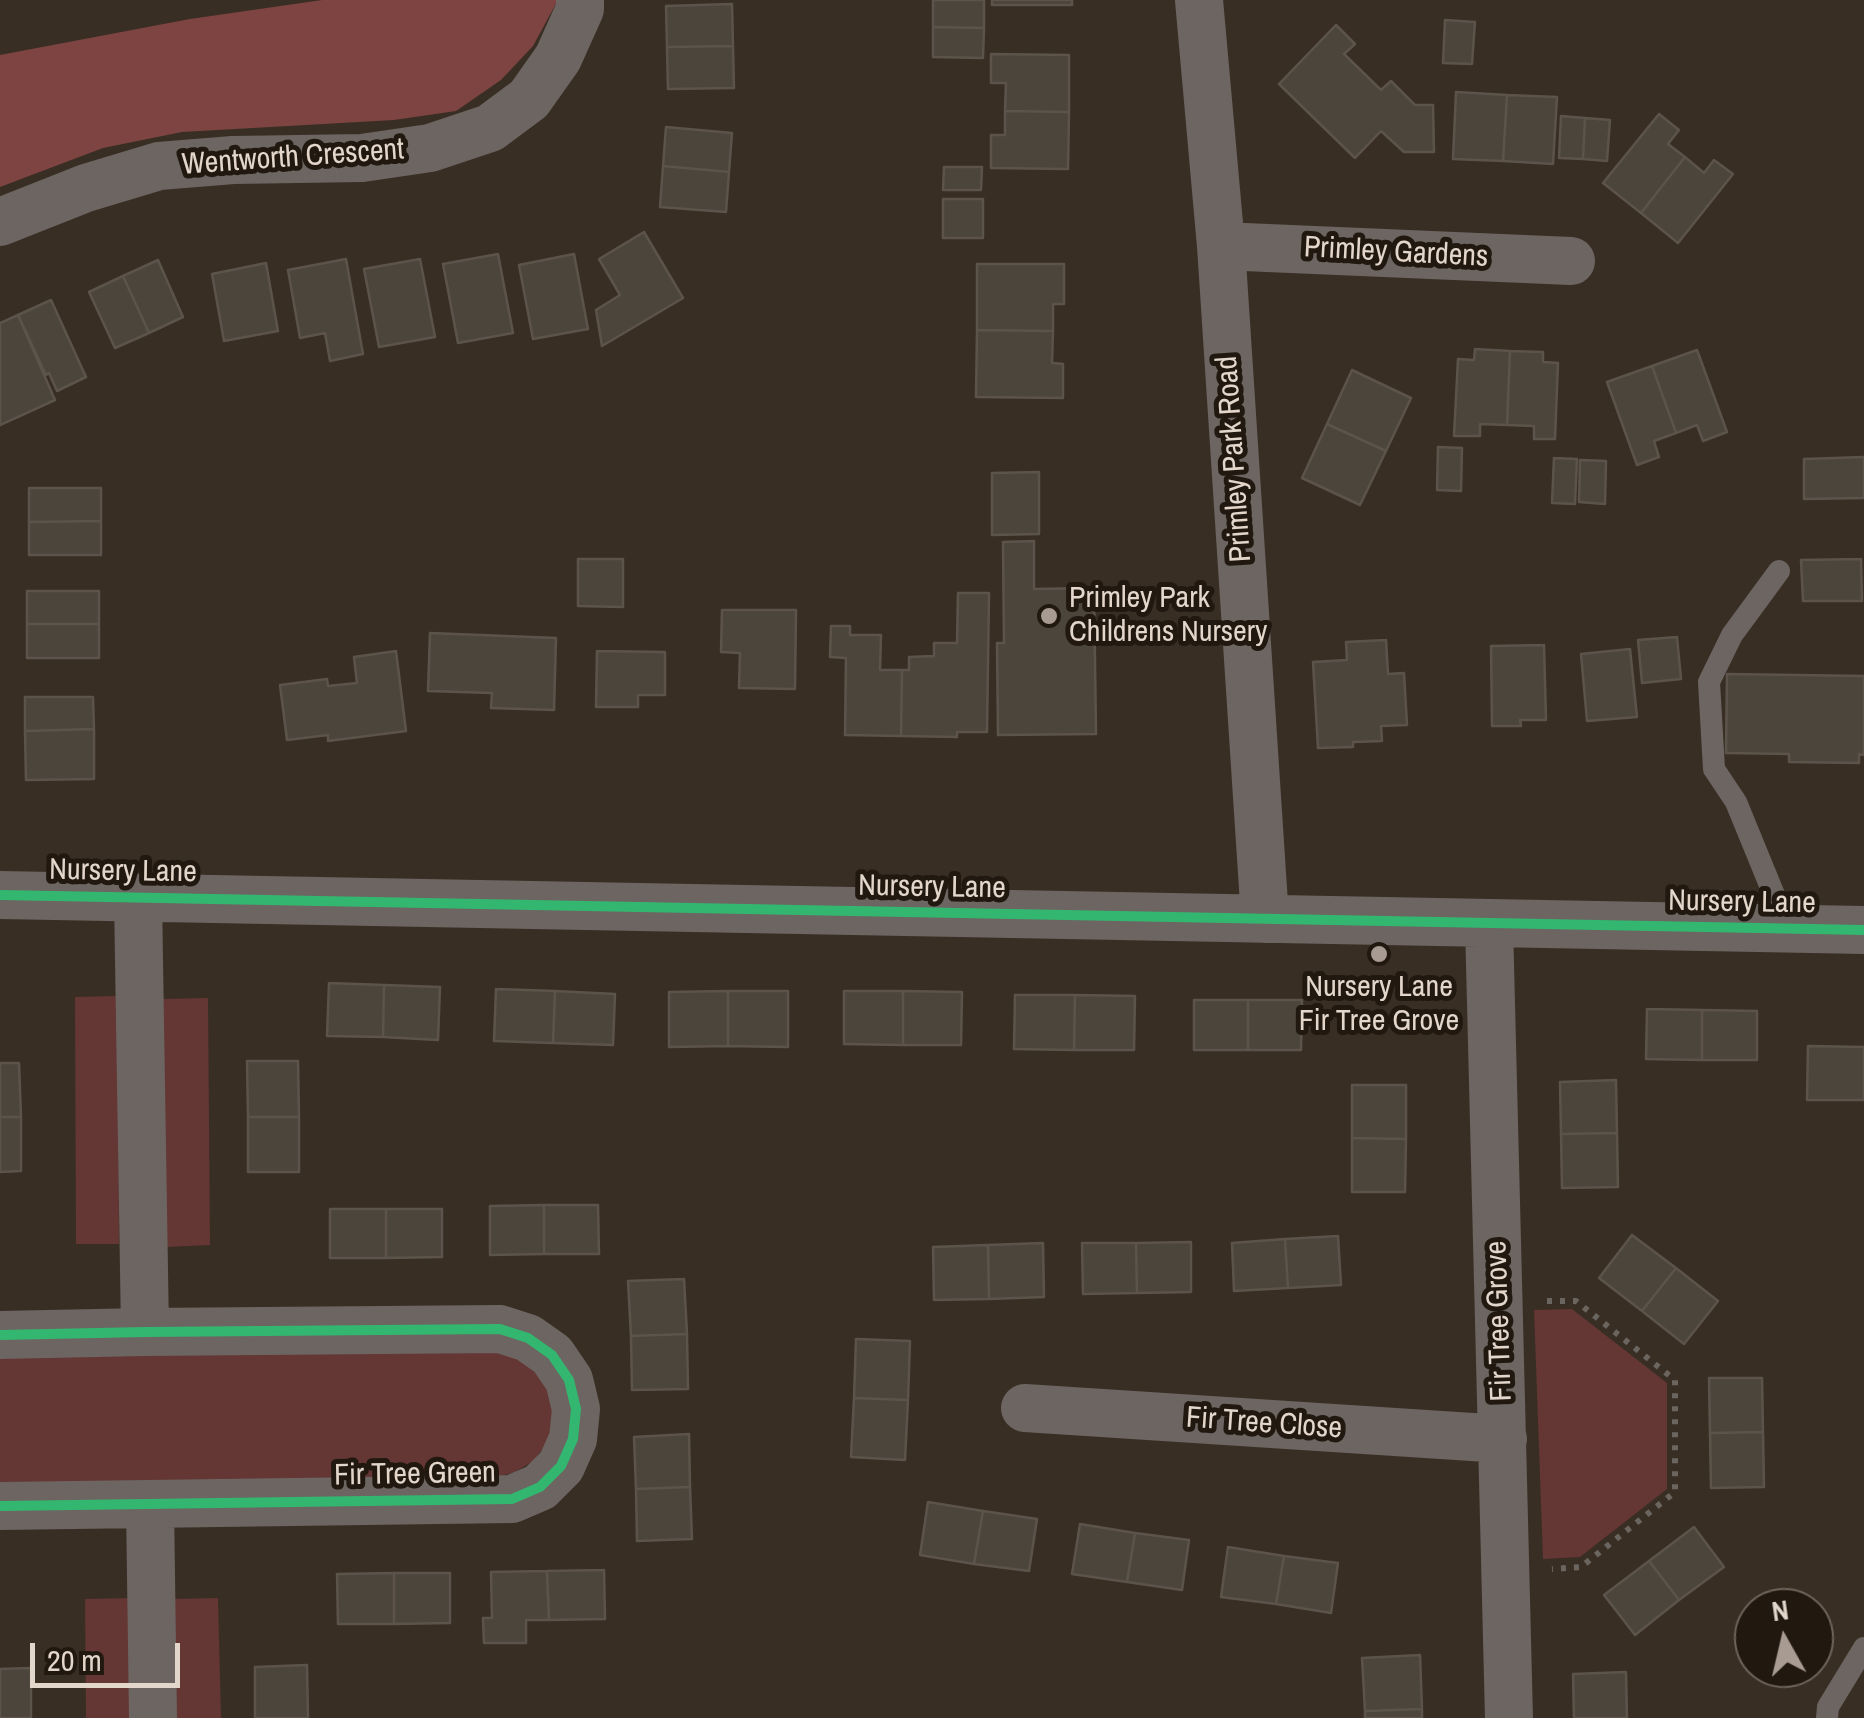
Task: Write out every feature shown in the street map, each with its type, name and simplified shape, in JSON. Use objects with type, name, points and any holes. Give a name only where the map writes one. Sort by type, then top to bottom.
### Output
[{"type":"street","name":"Wentworth Crescent","points":[[0,222],[86,188],[160,166],[233,160],[362,158],[430,148],[490,128],[529,99],[558,58],[580,9],[580,0]]},
{"type":"street","name":"Primley Park Road","points":[[1199,0],[1221,246],[1265,919]]},
{"type":"street","name":"Primley Gardens","points":[[1221,246],[1571,261]]},
{"type":"street","name":"Nursery Lane","points":[[0,895],[1864,930]]},
{"type":"street","points":[[138,898],[146,1332]]},
{"type":"street","name":"Fir Tree Grove","points":[[1489,924],[1509,1718]]},
{"type":"street","name":"Fir Tree Green","points":[[0,1335],[500,1330],[528,1338],[552,1355],[569,1380],[576,1408],[574,1438],[561,1466],[540,1486],[512,1499],[0,1506]]},
{"type":"street","name":"Fir Tree Close","points":[[1025,1408],[1503,1439]]},
{"type":"street","points":[[150,1504],[153,1718]]},
{"type":"lane","points":[[1779,571],[1732,635],[1709,682],[1714,769],[1736,802],[1788,929]]},
{"type":"lane","points":[[1827,1718],[1828,1707],[1864,1648]]},
{"type":"path","points":[[1499,1300],[1576,1301],[1675,1380],[1675,1492],[1582,1567],[1506,1570]]},
{"type":"shaded area","points":[[322,0],[558,0],[533,46],[501,80],[456,111],[394,120],[182,132],[103,148],[0,187],[0,55],[190,19]]},
{"type":"shaded area","points":[[118,996],[119,1244],[76,1244],[75,997]]},
{"type":"shaded area","points":[[208,998],[210,1245],[166,1247],[163,999]]},
{"type":"shaded area","points":[[1572,1309],[1667,1383],[1667,1489],[1580,1557],[1543,1559],[1534,1310]]},
{"type":"shaded area","points":[[495,1349],[515,1354],[546,1382],[553,1402],[553,1424],[547,1444],[533,1461],[494,1478],[0,1484],[0,1358]]},
{"type":"shaded area","points":[[132,1598],[133,1718],[86,1718],[85,1599]]},
{"type":"shaded area","points":[[218,1598],[221,1718],[176,1718],[172,1599]]},
{"type":"building","points":[[933,0],[984,0],[984,28],[933,27]]},
{"type":"building","points":[[992,0],[1072,0],[1072,5],[992,5]]},
{"type":"building","points":[[732,4],[733,46],[667,47],[666,6]]},
{"type":"building","points":[[1445,20],[1475,22],[1472,64],[1443,63]]},
{"type":"building","points":[[1336,25],[1355,44],[1344,54],[1381,90],[1391,81],[1415,105],[1433,105],[1434,152],[1404,152],[1381,131],[1355,158],[1279,84]]},
{"type":"building","points":[[933,27],[984,28],[983,58],[933,57]]},
{"type":"building","points":[[733,46],[734,88],[668,89],[667,47]]},
{"type":"building","points":[[991,54],[1069,55],[1069,112],[1005,111],[1006,83],[991,83]]},
{"type":"building","points":[[1456,92],[1507,95],[1503,161],[1453,159]]},
{"type":"building","points":[[1507,95],[1557,97],[1553,164],[1503,161]]},
{"type":"building","points":[[1005,111],[1069,112],[1068,169],[991,168],[991,135],[1005,135]]},
{"type":"building","points":[[1659,114],[1679,130],[1668,144],[1685,157],[1641,213],[1603,183]]},
{"type":"building","points":[[1561,116],[1585,118],[1583,159],[1559,158]]},
{"type":"building","points":[[1585,118],[1610,120],[1607,161],[1583,159]]},
{"type":"building","points":[[666,127],[732,133],[729,172],[663,166]]},
{"type":"building","points":[[1685,157],[1704,173],[1714,160],[1733,174],[1678,243],[1641,213]]},
{"type":"building","points":[[663,166],[729,172],[726,212],[660,207]]},
{"type":"building","points":[[944,167],[982,167],[981,190],[943,190]]},
{"type":"building","points":[[943,199],[983,199],[983,238],[943,238]]},
{"type":"building","points":[[644,232],[683,298],[602,346],[596,310],[620,295],[599,259]]},
{"type":"building","points":[[498,254],[513,333],[458,343],[443,264]]},
{"type":"building","points":[[574,254],[588,329],[533,339],[519,265]]},
{"type":"building","points":[[346,259],[363,354],[330,361],[325,333],[300,338],[288,270]]},
{"type":"building","points":[[420,259],[435,337],[379,347],[364,269]]},
{"type":"building","points":[[158,260],[183,317],[149,333],[123,276]]},
{"type":"building","points":[[266,263],[278,331],[224,341],[212,274]]},
{"type":"building","points":[[977,264],[1064,264],[1064,304],[1053,304],[1053,331],[977,330]]},
{"type":"building","points":[[123,276],[149,333],[115,348],[89,292]]},
{"type":"building","points":[[51,300],[86,377],[57,391],[18,315]]},
{"type":"building","points":[[18,315],[55,400],[0,425],[0,323]]},
{"type":"building","points":[[977,330],[1053,331],[1052,363],[1063,364],[1063,398],[976,397]]},
{"type":"building","points":[[1475,349],[1510,351],[1507,425],[1480,424],[1480,436],[1454,436],[1458,359],[1474,360]]},
{"type":"building","points":[[1697,350],[1727,432],[1703,441],[1697,425],[1676,433],[1652,366]]},
{"type":"building","points":[[1510,351],[1543,352],[1543,362],[1558,363],[1555,439],[1534,439],[1534,426],[1507,425]]},
{"type":"building","points":[[1652,366],[1676,433],[1654,441],[1659,457],[1637,465],[1607,382]]},
{"type":"building","points":[[1352,370],[1411,398],[1386,451],[1327,424]]},
{"type":"building","points":[[1327,424],[1386,451],[1360,505],[1302,478]]},
{"type":"building","points":[[1438,447],[1462,448],[1461,491],[1437,490]]},
{"type":"building","points":[[1864,457],[1864,498],[1804,499],[1804,459]]},
{"type":"building","points":[[1554,458],[1577,459],[1575,504],[1552,503]]},
{"type":"building","points":[[1580,460],[1606,461],[1605,504],[1579,502]]},
{"type":"building","points":[[1039,472],[1039,534],[992,535],[992,473]]},
{"type":"building","points":[[29,488],[101,488],[101,521],[29,522]]},
{"type":"building","points":[[101,521],[101,555],[29,555],[29,522]]},
{"type":"building","name":"Primley Park Childrens Nursery","points":[[1034,541],[1034,589],[1094,588],[1096,734],[998,735],[997,643],[1004,643],[1003,542]]},
{"type":"building","points":[[578,559],[623,559],[623,607],[578,606]]},
{"type":"building","points":[[1861,559],[1862,601],[1803,601],[1801,560]]},
{"type":"building","points":[[27,591],[99,591],[99,624],[27,624]]},
{"type":"building","points":[[958,593],[989,593],[987,732],[957,732],[957,737],[901,736],[902,670],[909,670],[909,657],[934,656],[934,643],[957,643]]},
{"type":"building","points":[[722,610],[796,610],[795,689],[739,688],[740,653],[721,652]]},
{"type":"building","points":[[27,624],[99,624],[99,658],[27,658]]},
{"type":"building","points":[[831,626],[850,626],[850,635],[881,635],[880,670],[902,670],[901,736],[845,735],[846,658],[830,657]]},
{"type":"building","points":[[430,633],[556,638],[554,710],[491,708],[492,693],[428,691]]},
{"type":"building","points":[[1677,637],[1681,679],[1642,683],[1638,640]]},
{"type":"building","points":[[1386,640],[1388,674],[1404,673],[1407,725],[1381,726],[1382,741],[1318,748],[1313,662],[1347,660],[1346,642]]},
{"type":"building","points":[[1544,645],[1546,720],[1520,720],[1521,726],[1492,726],[1491,646]]},
{"type":"building","points":[[1630,649],[1637,717],[1587,721],[1581,654]]},
{"type":"building","points":[[396,651],[406,731],[328,741],[328,735],[287,740],[280,685],[327,679],[328,686],[357,683],[354,657]]},
{"type":"building","points":[[597,651],[665,652],[665,695],[638,695],[638,707],[596,707]]},
{"type":"building","points":[[1727,674],[1864,676],[1864,755],[1859,754],[1859,763],[1789,762],[1789,754],[1726,753]]},
{"type":"building","points":[[25,697],[93,697],[94,729],[25,731]]},
{"type":"building","points":[[94,729],[94,779],[26,780],[25,731]]},
{"type":"building","points":[[329,983],[384,985],[383,1037],[327,1036]]},
{"type":"building","points":[[384,985],[440,987],[438,1040],[383,1037]]},
{"type":"building","points":[[496,989],[555,991],[553,1043],[494,1041]]},
{"type":"building","points":[[555,991],[615,994],[613,1045],[553,1043]]},
{"type":"building","points":[[728,991],[788,991],[788,1047],[728,1046]]},
{"type":"building","points":[[728,991],[728,1046],[669,1047],[669,992]]},
{"type":"building","points":[[844,991],[903,991],[903,1045],[844,1044]]},
{"type":"building","points":[[903,991],[962,992],[961,1045],[903,1045]]},
{"type":"building","points":[[1015,995],[1075,995],[1074,1050],[1014,1049]]},
{"type":"building","points":[[1075,995],[1135,996],[1134,1050],[1074,1050]]},
{"type":"building","points":[[1194,1000],[1248,1000],[1248,1050],[1194,1050]]},
{"type":"building","points":[[1248,1000],[1302,1000],[1301,1050],[1248,1050]]},
{"type":"building","points":[[1647,1009],[1702,1010],[1702,1060],[1646,1059]]},
{"type":"building","points":[[1702,1010],[1757,1011],[1757,1060],[1702,1060]]},
{"type":"building","points":[[1808,1046],[1864,1047],[1864,1100],[1807,1100]]},
{"type":"building","points":[[247,1061],[298,1061],[299,1117],[248,1117]]},
{"type":"building","points":[[0,1063],[19,1063],[21,1117],[0,1117]]},
{"type":"building","points":[[1616,1080],[1617,1133],[1561,1134],[1560,1082]]},
{"type":"building","points":[[1352,1085],[1406,1085],[1406,1139],[1352,1138]]},
{"type":"building","points":[[0,1117],[21,1117],[21,1171],[0,1172]]},
{"type":"building","points":[[248,1117],[299,1117],[299,1172],[248,1172]]},
{"type":"building","points":[[1617,1133],[1618,1187],[1562,1188],[1561,1134]]},
{"type":"building","points":[[1352,1138],[1406,1139],[1405,1192],[1352,1192]]},
{"type":"building","points":[[544,1205],[598,1205],[599,1254],[544,1254]]},
{"type":"building","points":[[544,1205],[544,1254],[490,1255],[490,1206]]},
{"type":"building","points":[[330,1209],[386,1209],[386,1258],[330,1258]]},
{"type":"building","points":[[386,1209],[442,1209],[442,1257],[386,1258]]},
{"type":"building","points":[[1632,1235],[1676,1268],[1642,1311],[1599,1278]]},
{"type":"building","points":[[1338,1236],[1341,1285],[1288,1288],[1285,1239]]},
{"type":"building","points":[[1285,1239],[1288,1288],[1234,1291],[1232,1243]]},
{"type":"building","points":[[1191,1242],[1191,1292],[1137,1293],[1136,1243]]},
{"type":"building","points":[[1043,1243],[1044,1297],[989,1299],[988,1245]]},
{"type":"building","points":[[1082,1243],[1136,1243],[1137,1293],[1083,1294]]},
{"type":"building","points":[[988,1245],[989,1299],[934,1300],[933,1247]]},
{"type":"building","points":[[1676,1268],[1718,1301],[1684,1344],[1642,1311]]},
{"type":"building","points":[[684,1279],[687,1334],[631,1336],[628,1281]]},
{"type":"building","points":[[687,1334],[688,1389],[632,1390],[631,1336]]},
{"type":"building","points":[[856,1339],[910,1341],[908,1400],[854,1398]]},
{"type":"building","points":[[1709,1378],[1762,1378],[1763,1432],[1710,1433]]},
{"type":"building","points":[[854,1398],[908,1400],[905,1460],[851,1457]]},
{"type":"building","points":[[1763,1432],[1764,1487],[1711,1488],[1710,1433]]},
{"type":"building","points":[[689,1434],[690,1487],[636,1489],[634,1437]]},
{"type":"building","points":[[690,1487],[692,1539],[637,1541],[636,1489]]},
{"type":"building","points":[[928,1502],[983,1511],[974,1564],[920,1555]]},
{"type":"building","points":[[983,1511],[1037,1519],[1029,1571],[974,1564]]},
{"type":"building","points":[[1080,1524],[1135,1533],[1127,1582],[1072,1574]]},
{"type":"building","points":[[1694,1527],[1724,1567],[1679,1600],[1649,1561]]},
{"type":"building","points":[[1135,1533],[1189,1540],[1182,1590],[1127,1582]]},
{"type":"building","points":[[1228,1547],[1284,1556],[1276,1604],[1221,1597]]},
{"type":"building","points":[[1284,1556],[1338,1563],[1331,1613],[1276,1604]]},
{"type":"building","points":[[1649,1561],[1679,1600],[1635,1635],[1604,1595]]},
{"type":"building","points":[[604,1570],[605,1619],[549,1620],[547,1571]]},
{"type":"building","points":[[547,1571],[549,1620],[526,1620],[526,1643],[484,1643],[483,1618],[492,1618],[491,1572]]},
{"type":"building","points":[[394,1573],[394,1624],[338,1624],[337,1574]]},
{"type":"building","points":[[394,1573],[450,1573],[450,1623],[394,1624]]},
{"type":"building","points":[[1420,1655],[1422,1709],[1365,1711],[1362,1658]]},
{"type":"building","points":[[307,1665],[308,1718],[255,1718],[255,1667]]},
{"type":"building","points":[[31,1668],[31,1718],[0,1718],[0,1669]]},
{"type":"building","points":[[1626,1672],[1627,1718],[1574,1718],[1573,1674]]},
{"type":"building","points":[[1422,1709],[1422,1718],[1365,1718],[1365,1711]]},
{"type":"cycle path","points":[[0,895],[1864,930]]},
{"type":"cycle path","points":[[0,1335],[500,1329],[528,1338],[552,1355],[569,1380],[576,1409],[573,1439],[561,1466],[540,1487],[512,1499],[0,1506]]},
{"type":"place","name":"Primley Park Childrens Nursery","points":[[1049,616]]},
{"type":"place","name":"Nursery Lane Fir Tree Grove","points":[[1379,954]]}]
